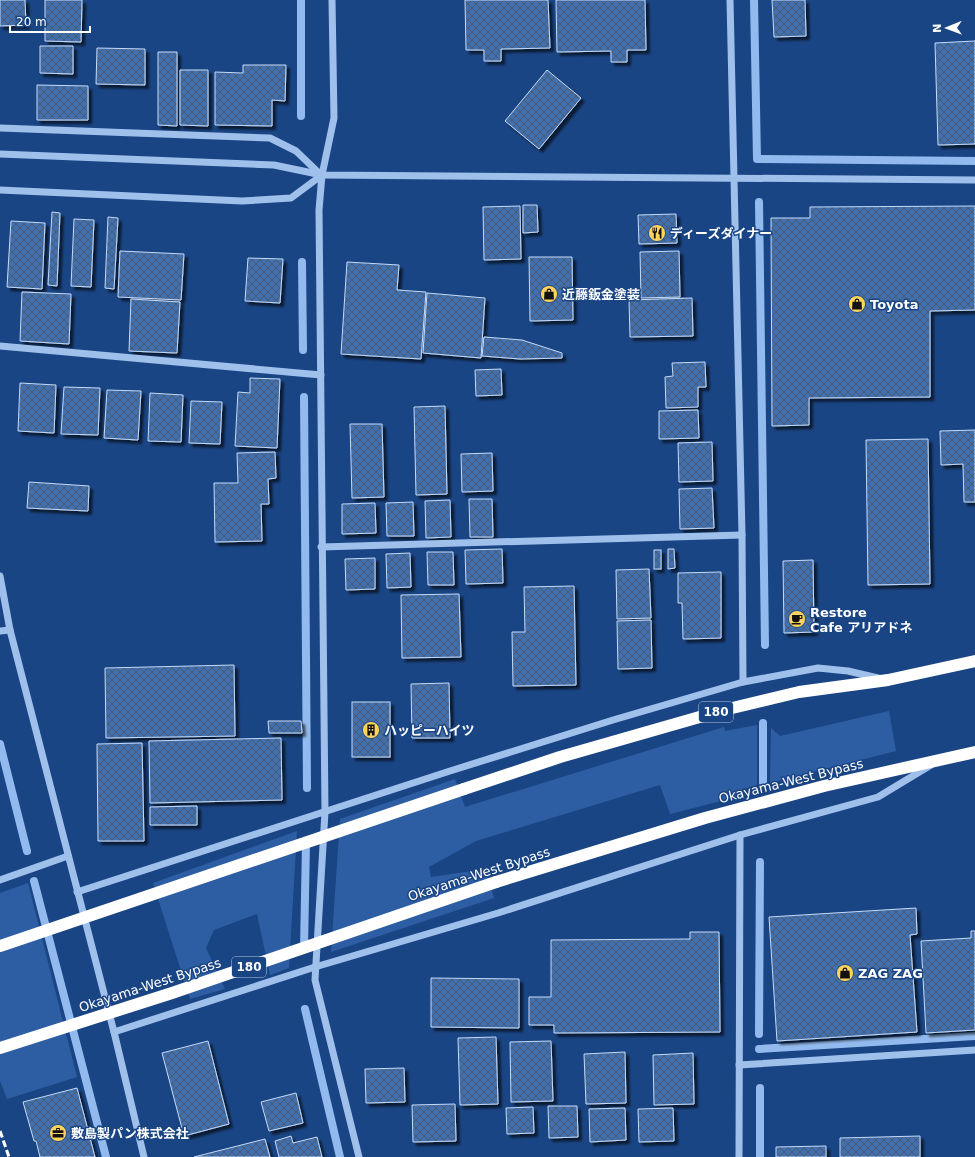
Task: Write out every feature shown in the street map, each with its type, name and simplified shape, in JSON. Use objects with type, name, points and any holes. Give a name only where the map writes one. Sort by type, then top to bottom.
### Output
[{"type":"highway","name":"180","points":[[0,946],[560,757],[724,710],[799,692],[888,680],[975,661]]},
{"type":"highway","name":"Okayama-West Bypass","points":[[0,1048],[172,994],[496,882],[704,818],[824,786],[975,752]]},
{"type":"street","points":[[332,0],[334,118],[322,175],[319,210],[322,375],[321,547],[325,812],[315,980],[359,1157]]},
{"type":"street","points":[[730,0],[742,535],[743,682]]},
{"type":"street","points":[[0,128],[270,138],[296,151],[322,175]]},
{"type":"street","points":[[0,154],[274,165],[322,175],[975,180]]},
{"type":"street","points":[[0,190],[242,201],[290,198],[322,175]]},
{"type":"street","points":[[0,346],[322,375]]},
{"type":"street","points":[[321,547],[742,535]]},
{"type":"street","points":[[0,576],[10,630],[114,1032],[144,1157]]},
{"type":"street","points":[[0,631],[10,630]]},
{"type":"street","points":[[77,892],[613,720],[743,682],[818,668],[848,671],[888,680]]},
{"type":"street","points":[[114,1032],[316,967],[498,913],[740,834],[878,797],[942,759]]},
{"type":"street","points":[[739,1157],[740,834]]},
{"type":"street","points":[[0,880],[68,856]]},
{"type":"street","points":[[739,1065],[975,1050]]},
{"type":"shaded area","points":[[889,711],[896,751],[770,783],[771,728],[780,736]]},
{"type":"shaded area","points":[[757,725],[757,785],[744,789],[744,795],[670,814],[660,785],[476,841],[429,867],[431,877],[485,869],[494,898],[331,952],[340,819],[455,779],[465,807],[724,727],[725,731]]},
{"type":"shaded area","points":[[297,831],[289,968],[270,975],[257,914],[214,930],[206,948],[225,989],[190,999],[153,883]]},
{"type":"shaded area","points":[[28,883],[77,1077],[7,1099],[0,1081],[0,893]]},
{"type":"building","points":[[0,0],[25,0],[26,25],[0,26]]},
{"type":"building","points":[[45,0],[82,0],[81,42],[45,41]]},
{"type":"building","points":[[465,0],[548,0],[550,48],[501,49],[501,61],[484,61],[484,50],[466,50]]},
{"type":"building","points":[[556,0],[645,0],[646,50],[627,50],[627,62],[611,62],[611,51],[557,52]]},
{"type":"building","points":[[772,0],[805,0],[806,36],[774,37]]},
{"type":"building","points":[[975,41],[975,144],[938,145],[935,43]]},
{"type":"building","points":[[40,46],[73,46],[73,74],[40,73]]},
{"type":"building","points":[[97,48],[145,49],[145,85],[96,84]]},
{"type":"building","points":[[158,52],[177,52],[177,126],[158,125]]},
{"type":"building","points":[[243,65],[286,65],[285,101],[272,100],[272,126],[215,125],[215,72],[243,73]]},
{"type":"building","points":[[180,70],[208,70],[208,126],[180,125]]},
{"type":"building","points":[[547,70],[581,98],[539,149],[505,121]]},
{"type":"building","points":[[37,85],[88,86],[88,120],[37,120]]},
{"type":"building","points":[[523,205],[537,205],[538,232],[523,233]]},
{"type":"building","points":[[520,206],[521,259],[484,260],[483,207]]},
{"type":"building","points":[[975,206],[975,310],[930,311],[930,397],[809,398],[809,425],[772,426],[771,218],[810,218],[810,207]]},
{"type":"building","points":[[52,212],[60,213],[57,286],[48,285]]},
{"type":"building","points":[[676,214],[677,243],[639,244],[638,215]]},
{"type":"building","points":[[108,217],[118,218],[114,289],[105,288]]},
{"type":"building","points":[[74,219],[94,220],[91,287],[71,286]]},
{"type":"building","points":[[11,221],[45,223],[42,289],[7,287]]},
{"type":"building","points":[[120,251],[184,254],[181,300],[118,297]]},
{"type":"building","points":[[679,251],[680,297],[641,298],[640,252]]},
{"type":"building","points":[[529,257],[572,257],[573,320],[530,321]]},
{"type":"building","points":[[248,258],[283,259],[280,303],[245,301]]},
{"type":"building","points":[[347,262],[399,265],[397,290],[426,292],[421,359],[341,354]]},
{"type":"building","points":[[22,292],[71,294],[69,344],[20,341]]},
{"type":"building","points":[[427,293],[485,298],[481,358],[423,353]]},
{"type":"building","points":[[692,298],[693,336],[630,337],[629,300]]},
{"type":"building","points":[[131,299],[180,302],[177,353],[129,351]]},
{"type":"building","points":[[484,337],[522,340],[562,353],[562,358],[520,359],[482,356]]},
{"type":"building","points":[[705,362],[706,387],[698,387],[698,407],[666,408],[665,377],[673,376],[672,363]]},
{"type":"building","points":[[501,369],[502,395],[476,396],[475,370]]},
{"type":"building","points":[[250,378],[280,379],[277,448],[235,446],[238,392],[250,393]]},
{"type":"building","points":[[20,383],[56,385],[54,433],[18,431]]},
{"type":"building","points":[[64,387],[100,388],[98,435],[61,434]]},
{"type":"building","points":[[107,390],[141,391],[138,440],[104,438]]},
{"type":"building","points":[[150,393],[183,395],[181,442],[148,441]]},
{"type":"building","points":[[191,401],[222,402],[220,444],[189,443]]},
{"type":"building","points":[[445,406],[447,494],[416,495],[414,407]]},
{"type":"building","points":[[698,410],[699,438],[659,439],[659,411]]},
{"type":"building","points":[[350,424],[382,424],[384,497],[352,498]]},
{"type":"building","points":[[975,430],[975,502],[964,502],[963,464],[941,465],[940,431]]},
{"type":"building","points":[[928,439],[930,584],[868,585],[866,440]]},
{"type":"building","points":[[712,442],[713,481],[679,482],[678,443]]},
{"type":"building","points":[[275,452],[276,478],[268,479],[269,504],[261,504],[262,541],[215,542],[214,483],[238,483],[237,453]]},
{"type":"building","points":[[492,453],[493,491],[462,492],[461,454]]},
{"type":"building","points":[[29,482],[89,486],[88,511],[27,508]]},
{"type":"building","points":[[712,488],[714,528],[680,529],[679,489]]},
{"type":"building","points":[[469,499],[492,499],[493,537],[470,537]]},
{"type":"building","points":[[450,500],[451,537],[426,538],[425,501]]},
{"type":"building","points":[[413,502],[414,536],[387,536],[386,503]]},
{"type":"building","points":[[375,503],[376,533],[342,534],[342,504]]},
{"type":"building","points":[[502,549],[503,583],[466,584],[465,550]]},
{"type":"building","points":[[668,549],[674,549],[675,568],[668,569]]},
{"type":"building","points":[[654,550],[661,550],[661,569],[654,569]]},
{"type":"building","points":[[427,552],[453,552],[454,585],[428,585]]},
{"type":"building","points":[[410,553],[411,587],[387,588],[386,554]]},
{"type":"building","points":[[375,558],[375,589],[346,590],[345,559]]},
{"type":"building","points":[[813,560],[814,632],[784,633],[783,561]]},
{"type":"building","points":[[649,569],[651,618],[617,619],[616,570]]},
{"type":"building","points":[[721,572],[721,638],[683,639],[682,603],[678,603],[678,573]]},
{"type":"building","points":[[574,586],[576,685],[513,686],[512,632],[525,632],[524,587]]},
{"type":"building","points":[[459,594],[461,657],[402,658],[401,595]]},
{"type":"building","points":[[651,620],[652,668],[618,669],[617,621]]},
{"type":"building","points":[[234,665],[235,736],[106,738],[105,668]]},
{"type":"building","points":[[449,683],[450,738],[412,738],[411,684]]},
{"type":"building","name":"ハッピーハイツ","points":[[352,702],[390,702],[390,757],[352,757]]},
{"type":"building","points":[[268,721],[301,721],[302,733],[269,733]]},
{"type":"building","points":[[281,738],[282,800],[150,803],[149,741]]},
{"type":"building","points":[[142,743],[144,841],[98,841],[97,744]]},
{"type":"building","points":[[197,806],[197,825],[150,825],[150,807]]},
{"type":"building","points":[[916,908],[917,934],[910,935],[917,1032],[777,1041],[769,917]]},
{"type":"building","points":[[971,931],[975,931],[975,1030],[926,1033],[921,941],[971,938]]},
{"type":"building","points":[[690,932],[719,932],[720,1032],[554,1033],[554,1025],[529,1025],[529,997],[551,997],[551,940],[690,939]]},
{"type":"building","points":[[431,978],[519,979],[519,1028],[431,1027]]},
{"type":"building","points":[[496,1037],[498,1104],[460,1105],[458,1038]]},
{"type":"building","points":[[208,1041],[229,1124],[184,1136],[162,1053]]},
{"type":"building","points":[[551,1041],[553,1101],[511,1102],[510,1042]]},
{"type":"building","points":[[625,1052],[626,1103],[586,1104],[584,1054]]},
{"type":"building","points":[[693,1053],[694,1104],[654,1105],[653,1055]]},
{"type":"building","points":[[404,1068],[405,1102],[366,1103],[365,1069]]},
{"type":"building","points":[[77,1088],[95,1157],[40,1157],[23,1102]]},
{"type":"building","points":[[296,1093],[303,1123],[269,1131],[261,1102]]},
{"type":"building","points":[[455,1104],[456,1141],[413,1142],[412,1105]]},
{"type":"building","points":[[548,1106],[577,1106],[578,1137],[549,1138]]},
{"type":"building","points":[[533,1107],[534,1133],[507,1134],[506,1108]]},
{"type":"building","points":[[625,1108],[626,1140],[590,1142],[589,1109]]},
{"type":"building","points":[[673,1108],[674,1141],[639,1142],[638,1109]]},
{"type":"building","points":[[291,1136],[293,1143],[317,1137],[322,1157],[279,1157],[275,1141]]},
{"type":"building","points":[[920,1136],[920,1157],[840,1157],[840,1138]]},
{"type":"building","points":[[265,1139],[270,1157],[194,1157]]},
{"type":"building","points":[[826,1146],[826,1157],[776,1157],[776,1147]]},
{"type":"waterway","points":[[301,0],[301,116]]},
{"type":"waterway","points":[[754,0],[757,159],[975,161]]},
{"type":"waterway","points":[[759,202],[765,645]]},
{"type":"waterway","points":[[302,262],[303,350]]},
{"type":"waterway","points":[[304,397],[307,788]]},
{"type":"waterway","points":[[763,723],[763,783]]},
{"type":"waterway","points":[[0,744],[27,851]]},
{"type":"waterway","points":[[304,949],[306,842]]},
{"type":"waterway","points":[[759,1034],[760,862]]},
{"type":"waterway","points":[[34,881],[106,1157]]},
{"type":"waterway","points":[[305,1009],[340,1157]]},
{"type":"waterway","points":[[759,1049],[975,1036]]},
{"type":"waterway","points":[[760,1088],[760,1157]]},
{"type":"railway","points":[[0,1131],[9,1157]]},
{"type":"place","name":"ディーズダイナー","points":[[657,233]]},
{"type":"place","name":"近藤鈑金塗装","points":[[549,294]]},
{"type":"place","name":"Toyota","points":[[857,304]]},
{"type":"place","name":"Restore Cafe アリアドネ","points":[[797,619]]},
{"type":"place","name":"ハッピーハイツ","points":[[371,730]]},
{"type":"place","name":"ZAG ZAG","points":[[845,973]]},
{"type":"place","name":"敷島製パン株式会社","points":[[58,1133]]}]
